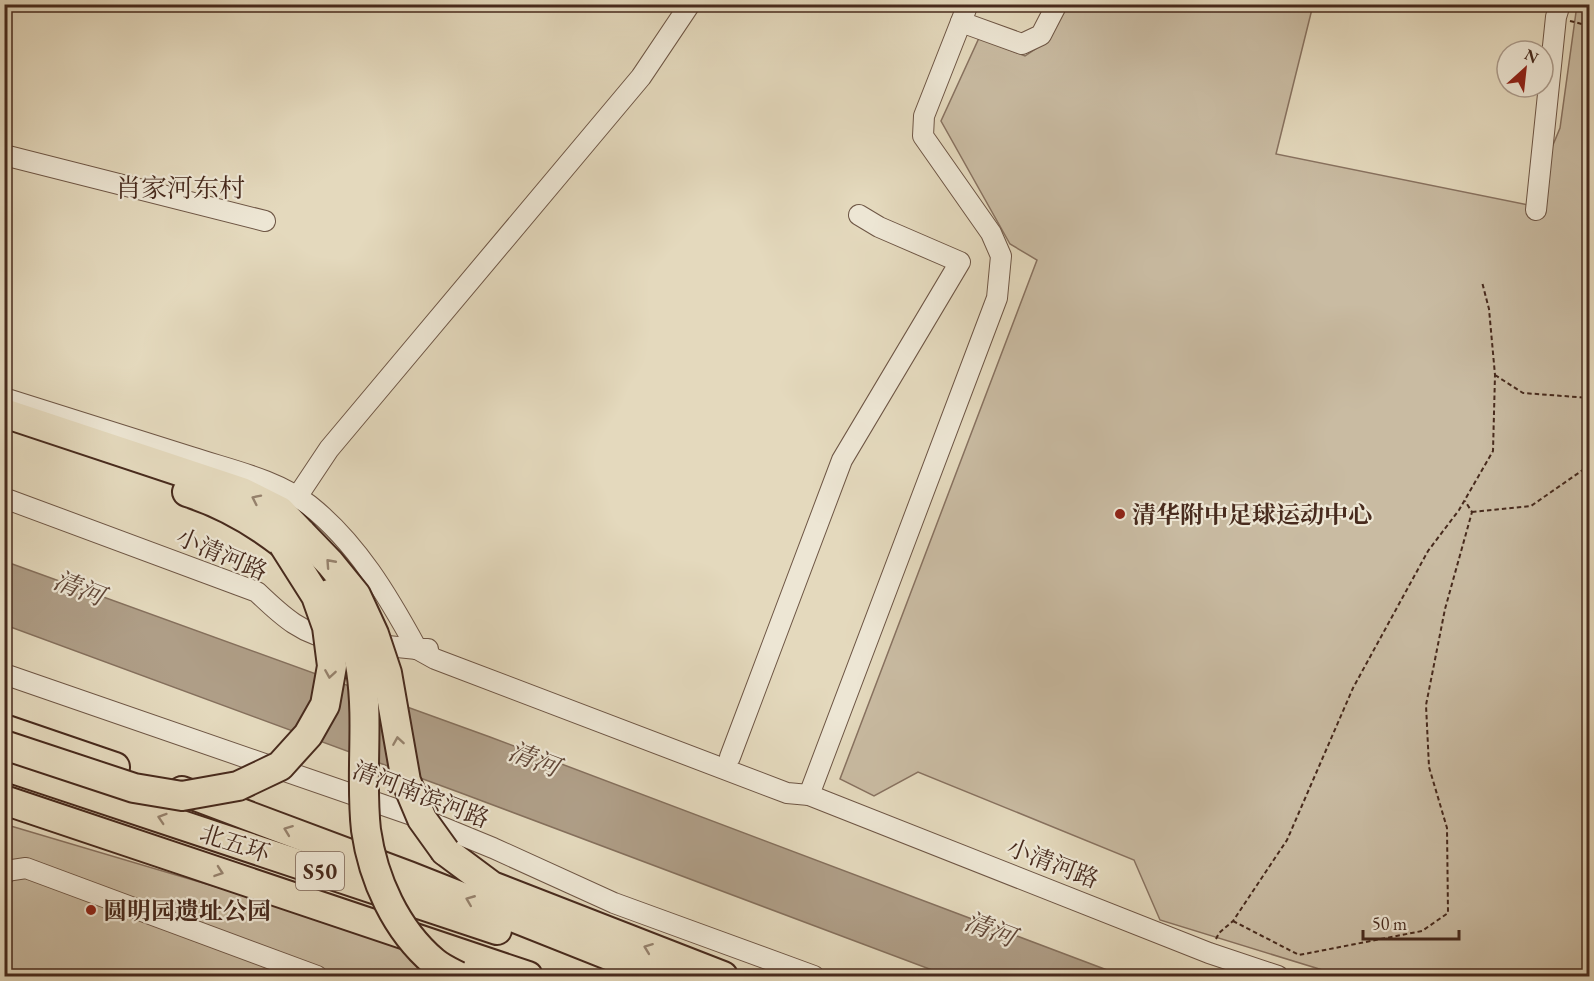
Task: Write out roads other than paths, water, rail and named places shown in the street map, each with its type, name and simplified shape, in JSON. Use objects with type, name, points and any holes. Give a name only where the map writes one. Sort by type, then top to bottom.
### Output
[{"type":"highway","points":[[4,413],[242,492],[280,511],[330,562],[356,595],[374,634],[387,673],[406,781],[422,819],[445,851],[492,886],[723,976]]},
{"type":"highway","points":[[4,434],[203,497],[268,532],[283,544],[327,591],[350,630],[361,667],[365,707],[366,830],[375,869],[390,908],[413,939],[435,962],[458,976]]},
{"type":"highway","points":[[4,745],[134,788],[182,796],[238,786],[280,766],[308,735],[325,705],[332,666],[327,627],[316,596],[283,544]]},
{"type":"highway","points":[[4,729],[162,783],[409,876],[661,976]]},
{"type":"highway","name":"北五环","points":[[4,766],[636,976]]},
{"type":"highway","name":"北五环","points":[[4,800],[528,976]]},
{"type":"highway","points":[[4,806],[128,841]]},
{"type":"street","points":[[297,497],[329,449],[641,77],[690,4]]},
{"type":"street","points":[[809,795],[997,298],[1001,256],[994,240],[923,136],[924,116],[966,9],[1022,44],[1041,35],[1057,4]]},
{"type":"street","points":[[1536,210],[1556,17],[1560,4]]},
{"type":"street","points":[[4,155],[265,221]]},
{"type":"street","points":[[730,757],[842,460],[960,262],[879,228],[859,215]]},
{"type":"street","points":[[4,398],[257,478],[307,503],[329,522],[355,550],[386,594],[417,649]]},
{"type":"street","name":"小清河路","points":[[4,498],[257,592],[286,620],[322,638],[417,649],[437,648],[793,781],[809,795]]},
{"type":"street","name":"小清河路","points":[[417,649],[435,659],[776,789],[787,793],[809,795],[1209,952],[1278,976]]},
{"type":"street","name":"清河南滨河路","points":[[4,674],[415,816],[493,848],[614,903],[814,976]]},
{"type":"street","points":[[4,874],[6,871],[26,868],[317,976]]},
{"type":"water","name":"清河","points":[[4,561],[490,737],[1123,976],[948,976],[5,625]]},
{"type":"place","name":"清华附中足球运动中心","points":[[1120,514]]},
{"type":"place","name":"圆明园遗址公园","points":[[91,910]]},
{"type":"district","name":"肖家河东村","points":[[180,188]]}]
